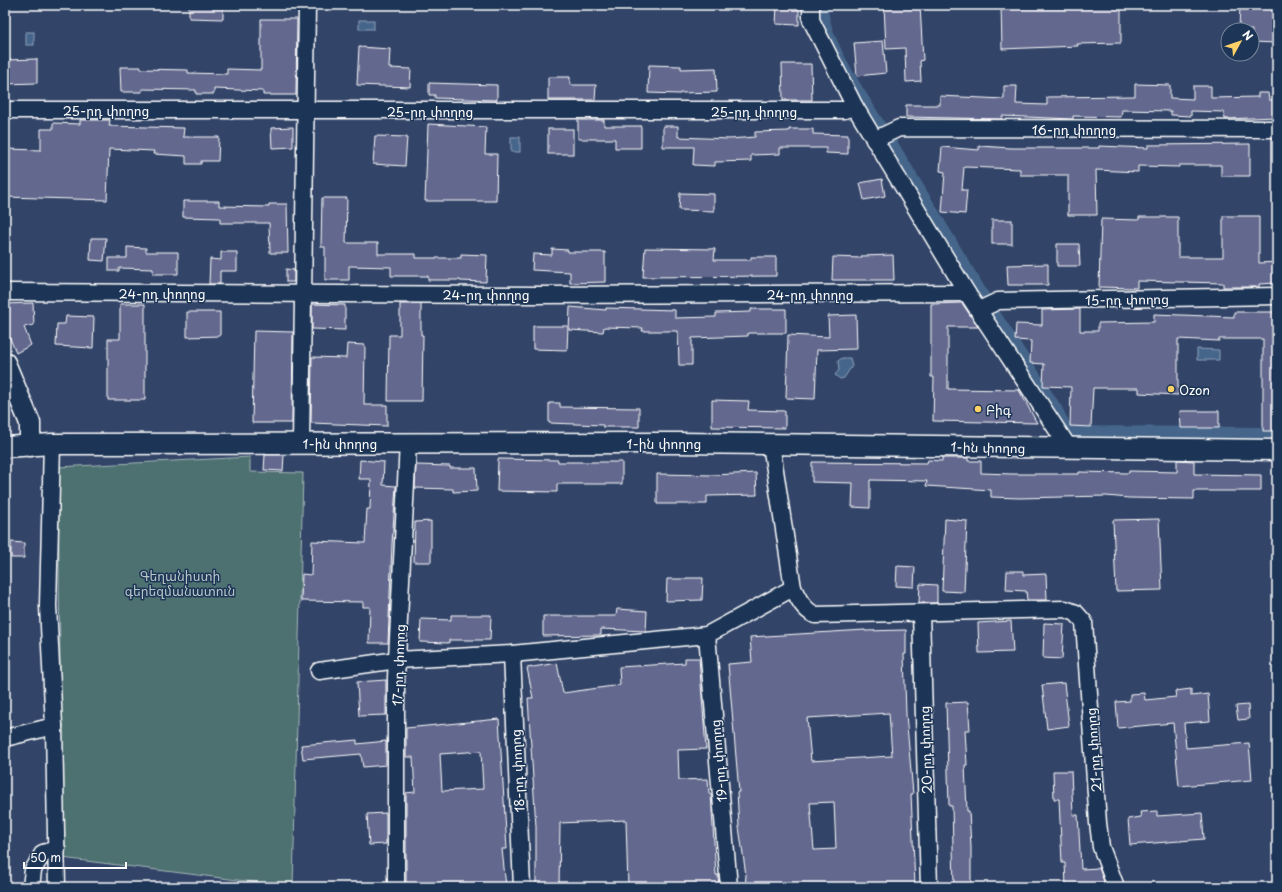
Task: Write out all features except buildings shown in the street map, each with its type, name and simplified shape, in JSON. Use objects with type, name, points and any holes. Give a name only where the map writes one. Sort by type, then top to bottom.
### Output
[{"type":"main road","points":[[5,363],[30,423],[30,446]]},
{"type":"main road","name":"1-ին փողոց","points":[[5,447],[52,444],[408,443],[771,444],[1277,450]]},
{"type":"street","points":[[301,443],[307,5]]},
{"type":"street","points":[[811,5],[811,20],[855,107],[874,140],[967,293],[1070,448]]},
{"type":"street","name":"25-րդ փողոց","points":[[5,110],[845,110],[855,107]]},
{"type":"street","name":"16-րդ փողոց","points":[[874,140],[899,128],[1277,129]]},
{"type":"street","name":"24-րդ փողոց","points":[[5,292],[303,294],[967,293]]},
{"type":"street","name":"15-րդ փողոց","points":[[979,310],[998,301],[1277,296]]},
{"type":"street","name":"17-րդ փողոց","points":[[396,887],[397,660],[408,443]]},
{"type":"street","points":[[52,444],[48,606],[54,726],[57,887]]},
{"type":"street","points":[[771,444],[793,588],[800,604],[815,615],[921,613]]},
{"type":"street","points":[[319,671],[397,660],[512,654],[707,635],[793,588]]},
{"type":"street","name":"21-րդ փողոց","points":[[921,613],[1065,609],[1076,613],[1084,622],[1098,823],[1101,847],[1116,887]]},
{"type":"street","name":"20-րդ փողոց","points":[[921,613],[928,887]]},
{"type":"street","name":"19-րդ փողոց","points":[[707,635],[728,887]]},
{"type":"street","name":"18-րդ փողոց","points":[[512,654],[522,887]]},
{"type":"street","points":[[5,738],[54,726]]},
{"type":"street","points":[[31,887],[33,870],[43,853],[57,849]]},
{"type":"green space","name":"Գեղանիստի գերեզմանատուն","points":[[250,457],[250,472],[303,473],[293,887],[62,858],[58,467]]},
{"type":"water","points":[[359,20],[374,20],[374,29],[359,29]]},
{"type":"water","points":[[26,32],[34,32],[34,45],[26,45]]},
{"type":"water","points":[[511,137],[520,137],[520,152],[511,152]]},
{"type":"water","points":[[1197,349],[1219,350],[1219,360],[1197,360]]},
{"type":"water","points":[[842,358],[850,358],[852,366],[844,378],[840,379],[835,375],[839,370],[838,361]]},
{"type":"waterway","points":[[821,5],[823,20],[835,52],[881,130]]},
{"type":"waterway","points":[[889,141],[985,301]]},
{"type":"waterway","points":[[992,312],[1055,409],[1065,429],[1078,433],[1277,434]]},
{"type":"place","name":"Ozon","points":[[1171,389]]},
{"type":"place","name":"Բիգ","points":[[978,409]]}]
